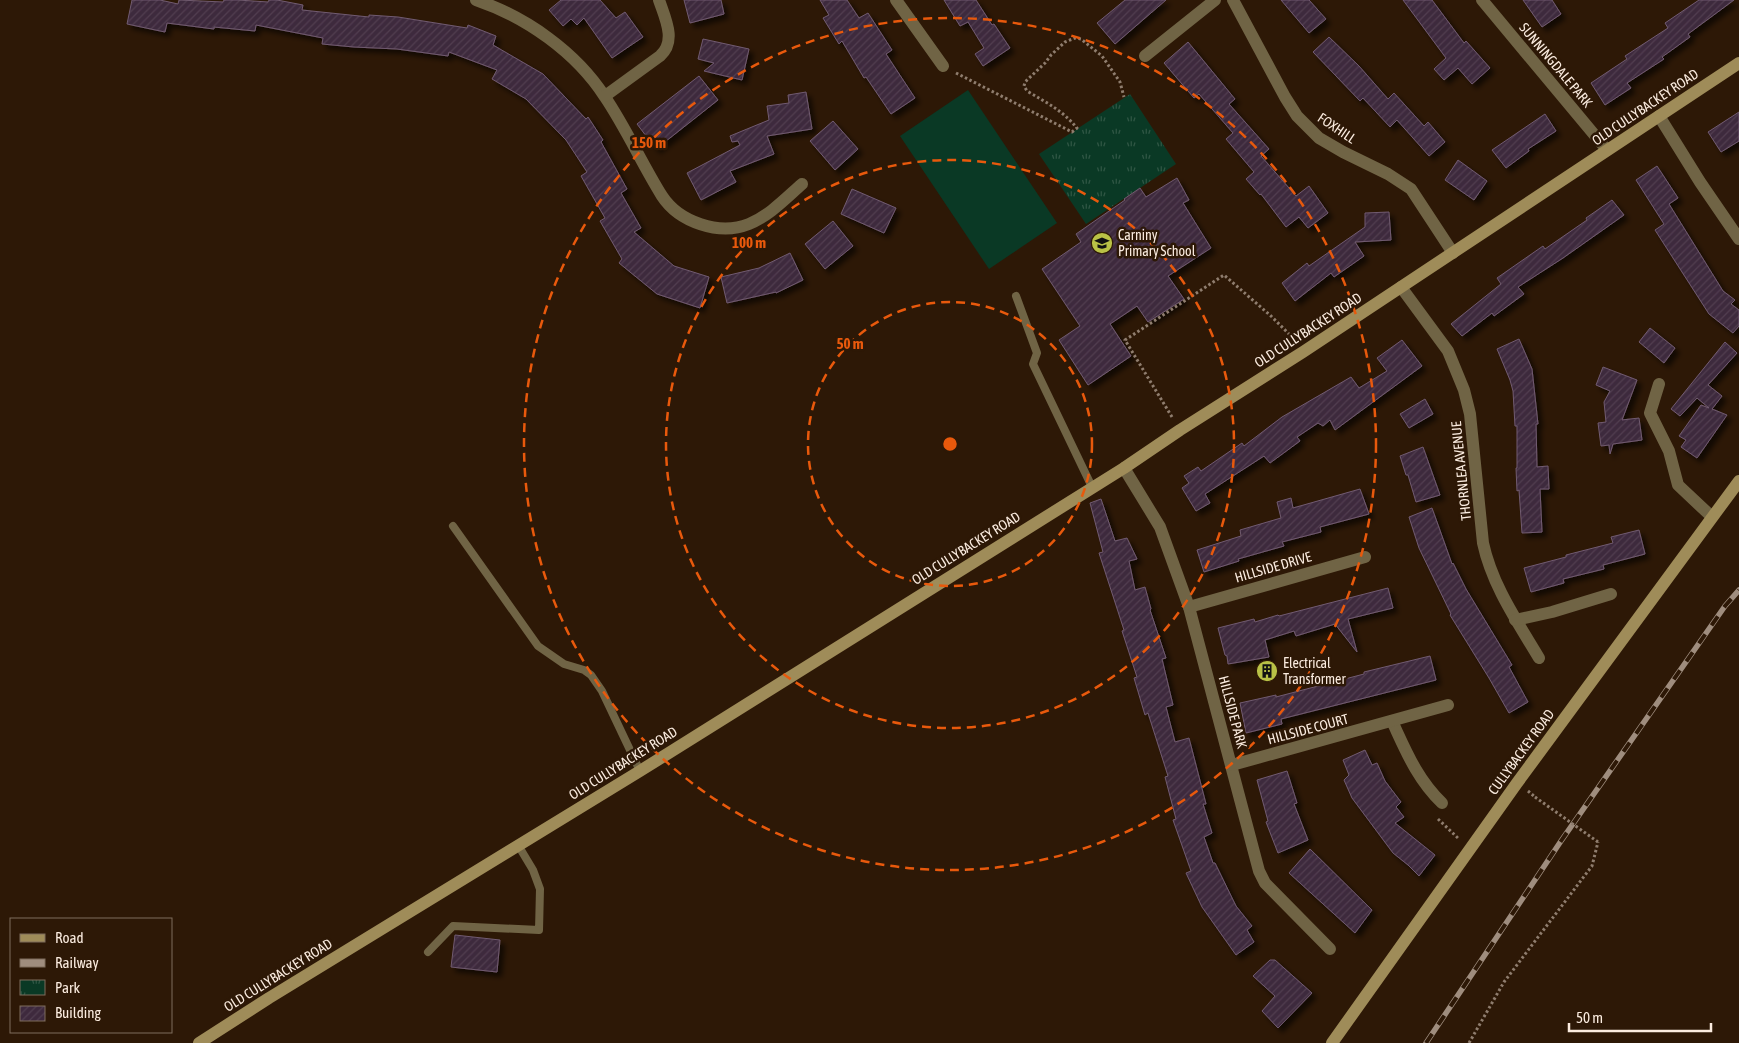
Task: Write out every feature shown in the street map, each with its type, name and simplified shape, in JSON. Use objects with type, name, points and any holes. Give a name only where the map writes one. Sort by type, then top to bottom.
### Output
[{"type":"street","points":[[476,0],[508,13],[542,35],[574,61],[605,96],[665,202],[675,211],[691,220],[722,228],[749,224],[802,184]]},
{"type":"street","points":[[605,96],[660,56],[666,49],[669,41],[669,32],[659,0]]},
{"type":"street","points":[[896,0],[943,66]]},
{"type":"street","points":[[1145,56],[1215,0]]},
{"type":"street","name":"FOXHILL","points":[[1233,0],[1297,116],[1313,133],[1327,143],[1388,174],[1411,190],[1453,253]]},
{"type":"street","name":"SUNNINGDALE PARK","points":[[1482,0],[1607,150]]},
{"type":"street","name":"OLD CULLYBACKEY ROAD","points":[[200,1043],[269,998],[640,771],[1124,468],[1303,352],[1739,63]]},
{"type":"street","points":[[1659,116],[1700,182],[1739,239]]},
{"type":"street","name":"THORNLEA AVENUE","points":[[1401,287],[1448,351],[1464,390],[1470,414],[1486,558],[1515,620],[1539,658]]},
{"type":"street","points":[[1659,384],[1650,413],[1669,451],[1678,484],[1712,517]]},
{"type":"street","name":"HILLSIDE PARK","points":[[1124,468],[1160,528],[1189,607],[1262,878],[1330,948]]},
{"type":"street","name":"CULLYBACKEY ROAD","points":[[1332,1043],[1469,850],[1739,481]]},
{"type":"street","name":"HILLSIDE DRIVE","points":[[1189,607],[1365,557]]},
{"type":"street","points":[[1515,620],[1552,612],[1611,594]]},
{"type":"street","name":"HILLSIDE COURT","points":[[1232,765],[1448,705]]},
{"type":"street","points":[[1392,721],[1424,785],[1442,802]]},
{"type":"lane","points":[[1016,296],[1038,353],[1033,364],[1092,487]]},
{"type":"lane","points":[[452,526],[538,646],[564,664],[591,674],[602,691],[640,771]]},
{"type":"lane","points":[[428,952],[453,926],[539,930],[540,889],[533,870],[518,845]]},
{"type":"path","points":[[943,66],[1072,132],[1077,128],[1061,111],[1027,91],[1024,86],[1025,82],[1065,42],[1075,38],[1081,39],[1106,61],[1120,82],[1124,97]]},
{"type":"path","points":[[1180,430],[1125,340],[1224,275],[1280,324],[1303,352]]},
{"type":"path","points":[[1469,1043],[1504,982],[1592,866],[1598,842],[1535,797]]},
{"type":"path","points":[[1442,802],[1438,818],[1469,850]]},
{"type":"green space","points":[[968,90],[1057,223],[989,269],[900,136]]},
{"type":"green space","points":[[1130,94],[1176,164],[1086,224],[1039,154]]},
{"type":"building","points":[[132,0],[160,0],[178,4],[179,0],[268,2],[269,0],[277,0],[303,5],[302,10],[369,17],[369,15],[398,17],[467,28],[468,25],[496,36],[493,45],[543,74],[586,119],[588,117],[603,140],[601,142],[627,189],[621,193],[641,228],[634,232],[674,266],[709,277],[700,308],[657,294],[619,263],[622,259],[600,221],[605,218],[581,176],[587,172],[566,140],[526,99],[492,79],[497,70],[449,52],[448,56],[397,49],[322,44],[323,38],[256,25],[255,31],[214,27],[214,29],[167,23],[165,32],[127,24]]},
{"type":"building","points":[[561,0],[600,0],[616,18],[625,12],[643,37],[612,58],[584,18],[577,25],[571,19],[563,26],[549,10]]},
{"type":"building","points":[[684,0],[721,0],[724,14],[690,23]]},
{"type":"building","points":[[820,0],[847,0],[859,18],[868,13],[892,50],[886,54],[915,98],[891,114],[866,77],[864,78],[842,41],[839,44],[823,18],[829,15]]},
{"type":"building","points":[[944,0],[976,0],[1010,48],[983,66],[975,54],[984,48],[968,22],[960,26]]},
{"type":"building","points":[[1125,0],[1166,0],[1115,44],[1097,23]]},
{"type":"building","points":[[1281,0],[1309,0],[1326,19],[1309,33]]},
{"type":"building","points":[[1403,0],[1432,0],[1464,43],[1466,41],[1490,68],[1472,84],[1458,68],[1444,80],[1434,69],[1446,58]]},
{"type":"building","points":[[1523,0],[1552,0],[1561,14],[1542,27]]},
{"type":"building","points":[[1699,0],[1734,0],[1688,34],[1690,37],[1662,57],[1664,59],[1627,83],[1631,88],[1605,105],[1591,83],[1627,59],[1625,56],[1668,28],[1665,23]]},
{"type":"building","points":[[1329,37],[1359,66],[1388,99],[1394,93],[1424,126],[1428,122],[1445,142],[1429,156],[1397,120],[1390,127],[1363,98],[1360,101],[1313,52]]},
{"type":"building","points":[[703,39],[749,49],[742,80],[704,71],[714,63],[698,59]]},
{"type":"building","points":[[1188,42],[1235,99],[1229,104],[1269,149],[1261,156],[1296,196],[1309,186],[1328,213],[1308,228],[1299,217],[1286,227],[1261,194],[1246,179],[1254,172],[1226,139],[1233,133],[1199,94],[1194,98],[1164,63]]},
{"type":"building","points":[[699,76],[718,100],[656,149],[637,124]]},
{"type":"building","points":[[806,92],[812,129],[767,136],[774,154],[730,171],[736,182],[701,200],[687,173],[740,145],[738,141],[732,142],[730,136],[769,120],[767,106],[789,103],[788,95]]},
{"type":"building","points":[[1739,112],[1739,141],[1721,152],[1708,132]]},
{"type":"building","points":[[1545,114],[1556,131],[1528,149],[1529,151],[1506,168],[1492,150]]},
{"type":"building","points":[[833,121],[858,149],[835,170],[810,141]]},
{"type":"building","points":[[1458,160],[1487,181],[1474,200],[1445,180]]},
{"type":"building","points":[[1657,166],[1678,198],[1669,204],[1723,291],[1735,300],[1731,304],[1739,310],[1739,326],[1733,333],[1709,314],[1655,230],[1664,224],[1636,180]]},
{"type":"building","name":"Carniny Primary School","points":[[1177,178],[1189,200],[1183,203],[1211,248],[1168,276],[1184,299],[1148,322],[1137,306],[1110,324],[1131,356],[1088,385],[1059,340],[1080,326],[1042,269],[1081,242],[1076,234],[1140,188],[1146,197]]},
{"type":"building","points":[[852,189],[896,208],[884,233],[841,214]]},
{"type":"building","points":[[1612,200],[1624,215],[1518,287],[1524,294],[1494,316],[1492,313],[1462,336],[1451,324],[1501,284],[1497,278],[1543,246],[1545,249]]},
{"type":"building","points":[[1389,212],[1391,240],[1355,242],[1364,256],[1334,277],[1331,273],[1295,301],[1282,283],[1307,263],[1309,266],[1365,227],[1365,213]]},
{"type":"building","points":[[833,221],[853,246],[825,269],[805,244]]},
{"type":"building","points":[[790,253],[803,280],[776,293],[727,303],[721,277],[759,268]]},
{"type":"building","points":[[1650,328],[1675,348],[1664,363],[1639,342]]},
{"type":"building","points":[[1519,339],[1532,369],[1538,424],[1536,424],[1537,467],[1548,466],[1549,489],[1540,489],[1542,532],[1522,533],[1519,490],[1517,491],[1517,426],[1515,426],[1513,391],[1497,349]]},
{"type":"building","points":[[1402,340],[1422,366],[1335,430],[1330,420],[1323,426],[1318,423],[1297,437],[1300,441],[1270,463],[1264,456],[1205,494],[1210,503],[1196,511],[1182,488],[1189,483],[1184,476],[1198,467],[1201,471],[1242,443],[1244,446],[1282,417],[1351,377],[1359,388],[1387,371],[1377,358]]},
{"type":"building","points":[[1725,342],[1737,353],[1708,385],[1722,396],[1712,409],[1727,415],[1697,458],[1681,447],[1686,440],[1679,436],[1701,405],[1709,408],[1697,398],[1680,416],[1671,409]]},
{"type":"building","points":[[1603,367],[1637,380],[1622,420],[1639,418],[1642,440],[1613,444],[1610,454],[1609,445],[1601,446],[1598,423],[1606,422],[1604,402],[1610,391],[1596,385]]},
{"type":"building","points":[[1425,399],[1433,414],[1409,428],[1400,414]]},
{"type":"building","points":[[1423,447],[1440,495],[1416,502],[1400,456]]},
{"type":"building","points":[[1360,489],[1369,514],[1320,527],[1321,532],[1282,542],[1284,546],[1238,559],[1239,561],[1204,572],[1197,550],[1241,536],[1240,530],[1281,518],[1277,502],[1291,498],[1293,508]]},
{"type":"building","points":[[1101,499],[1115,541],[1127,538],[1137,559],[1129,561],[1135,590],[1145,587],[1150,610],[1166,658],[1162,659],[1173,705],[1166,707],[1175,742],[1189,738],[1206,804],[1203,804],[1212,833],[1204,837],[1213,863],[1215,863],[1236,906],[1252,926],[1247,930],[1254,942],[1236,955],[1202,907],[1186,873],[1191,871],[1173,820],[1176,819],[1165,777],[1168,776],[1148,713],[1145,715],[1134,678],[1137,677],[1122,631],[1124,630],[1099,553],[1103,552],[1090,503]]},
{"type":"building","points":[[1432,508],[1452,564],[1512,665],[1509,667],[1528,702],[1509,713],[1450,615],[1419,548],[1409,517]]},
{"type":"building","points":[[1639,530],[1645,554],[1603,565],[1604,569],[1563,579],[1564,583],[1531,592],[1524,568],[1613,543],[1611,537]]},
{"type":"building","points":[[1388,588],[1393,608],[1348,619],[1357,652],[1335,624],[1296,636],[1294,631],[1265,640],[1269,657],[1228,664],[1218,628],[1254,619],[1255,622]]},
{"type":"building","points":[[1430,656],[1436,680],[1281,719],[1282,724],[1246,733],[1240,703],[1276,695],[1276,697],[1364,674],[1364,672]]},
{"type":"building","points":[[1365,750],[1372,765],[1377,763],[1385,781],[1401,802],[1396,807],[1404,817],[1395,823],[1435,855],[1419,876],[1393,853],[1352,798],[1344,780],[1349,775],[1343,760]]},
{"type":"building","points":[[1287,771],[1297,803],[1294,804],[1308,840],[1278,853],[1266,822],[1268,821],[1257,780]]},
{"type":"building","points":[[1310,849],[1372,910],[1355,933],[1289,873]]},
{"type":"building","points":[[455,935],[500,940],[497,972],[451,967]]},
{"type":"building","points":[[1270,960],[1275,960],[1312,993],[1278,1028],[1262,1011],[1275,996],[1253,976]]},
{"type":"railway","points":[[1426,1043],[1561,841],[1725,606],[1739,590]]},
{"type":"place","name":"Carniny Primary School","points":[[1102,243]]},
{"type":"place","name":"Electrical Transformer","points":[[1267,671]]}]
